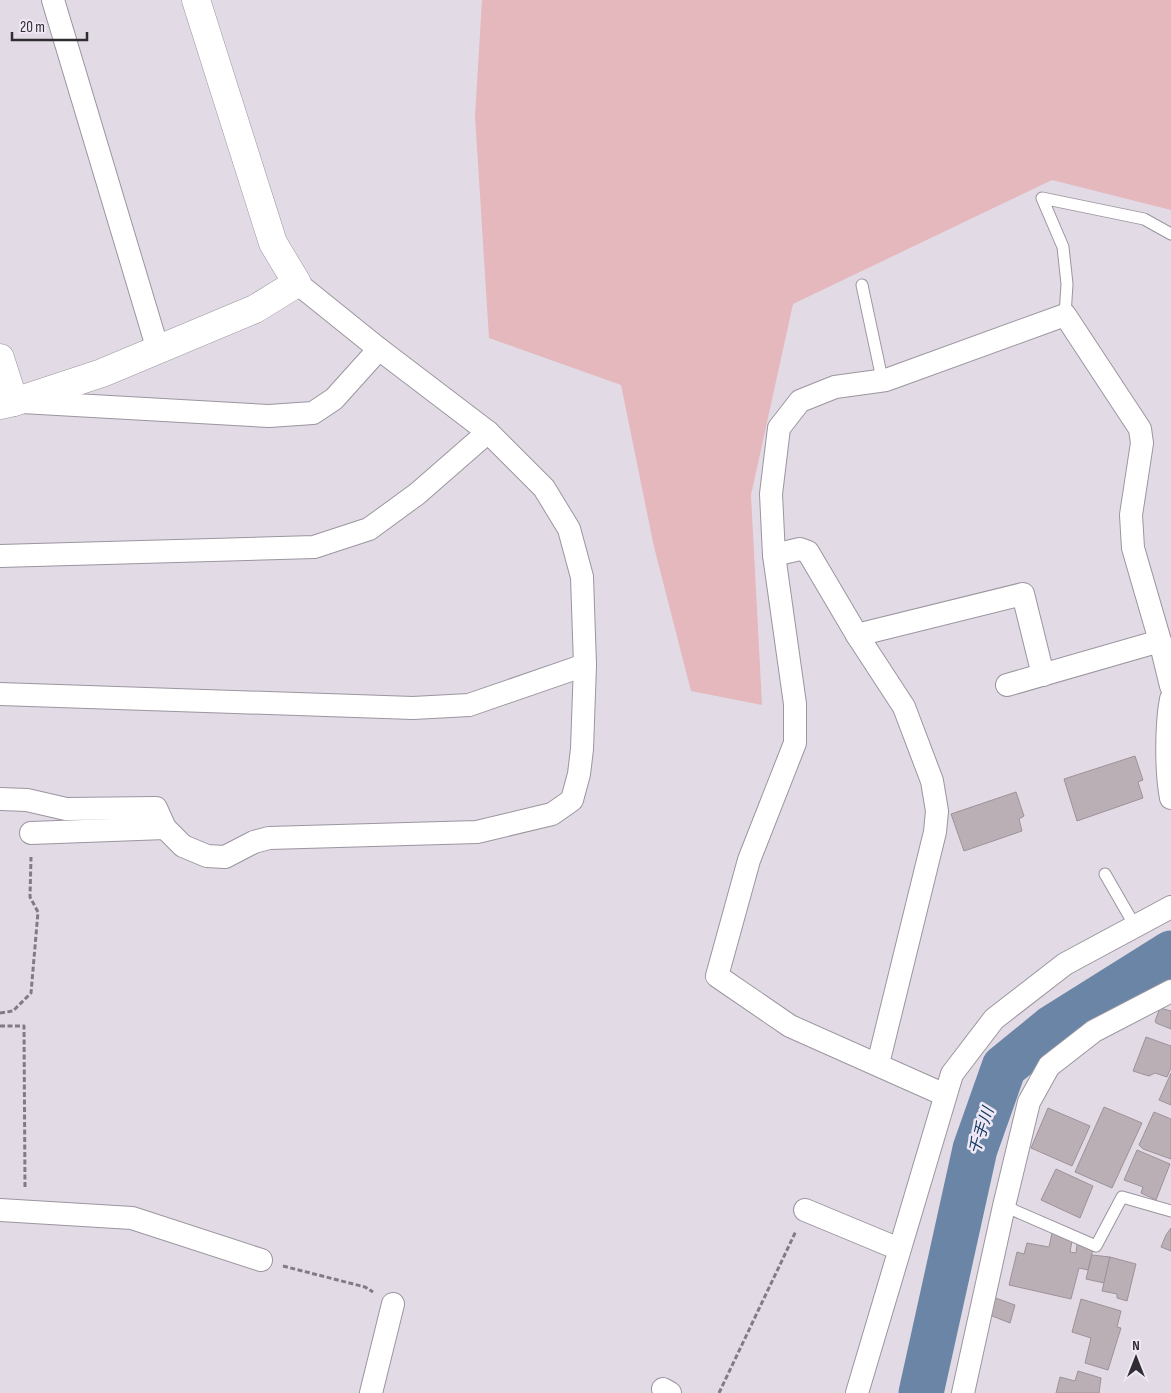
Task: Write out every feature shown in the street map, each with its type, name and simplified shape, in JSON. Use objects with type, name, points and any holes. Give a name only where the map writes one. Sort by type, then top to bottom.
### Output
[{"type":"street","points":[[53,0],[158,350]]},
{"type":"street","points":[[0,799],[27,800],[66,809],[156,808],[165,828],[184,846],[207,856],[225,857],[254,842],[269,838],[477,832],[552,814],[572,800],[579,774],[582,749],[585,665],[582,577],[569,529],[544,488],[488,432],[379,349],[297,283],[273,243],[196,0]]},
{"type":"street","points":[[7,403],[102,373],[158,350],[255,309],[297,283]]},
{"type":"street","points":[[945,1095],[790,1026],[717,976],[749,860],[796,743],[795,704],[774,555],[771,494],[780,428],[800,401],[835,387],[886,380],[1066,315],[1140,429],[1142,443],[1131,515],[1133,548],[1171,686]]},
{"type":"street","points":[[7,403],[269,416],[312,413],[334,399],[379,349]]},
{"type":"street","points":[[0,358],[7,403]]},
{"type":"street","points":[[0,556],[314,547],[369,529],[417,494],[488,432]]},
{"type":"street","points":[[774,555],[800,549],[808,552],[857,635],[904,707],[932,781],[938,812],[935,832],[878,1064]]},
{"type":"street","points":[[857,635],[1023,594],[1043,675]]},
{"type":"street","points":[[1007,685],[1160,641]]},
{"type":"street","points":[[0,694],[413,708],[470,705],[585,665]]},
{"type":"street","points":[[1171,699],[1168,713],[1168,732],[1171,798]]},
{"type":"street","points":[[31,833],[165,828]]},
{"type":"street","points":[[857,1393],[952,1074],[994,1019],[1065,964],[1171,907]]},
{"type":"street","points":[[963,1393],[1029,1102],[1049,1066],[1094,1031],[1168,996]]},
{"type":"street","points":[[0,1210],[132,1218],[261,1260]]},
{"type":"street","points":[[805,1210],[899,1249]]},
{"type":"street","points":[[372,1393],[393,1304]]},
{"type":"lane","points":[[1066,315],[1067,284],[1063,247],[1042,198],[1144,219],[1171,234]]},
{"type":"lane","points":[[862,285],[881,374],[886,380]]},
{"type":"lane","points":[[1105,874],[1135,926]]},
{"type":"lane","points":[[1004,1206],[1096,1246],[1122,1197],[1171,1211]]},
{"type":"path","points":[[0,1013],[13,1010],[31,993],[38,912],[30,897],[31,833]]},
{"type":"path","points":[[0,1026],[24,1026],[25,1211]]},
{"type":"path","points":[[719,1393],[805,1210]]},
{"type":"path","points":[[261,1260],[366,1287],[393,1304]]},
{"type":"shaded area","points":[[482,0],[1171,0],[1171,210],[1052,180],[793,304],[751,495],[762,705],[691,691],[654,547],[621,385],[489,338],[475,116]]},
{"type":"building","points":[[1135,756],[1143,780],[1138,782],[1143,798],[1077,821],[1064,779]]},
{"type":"building","points":[[1016,792],[1024,816],[1019,819],[1022,831],[964,851],[951,814]]},
{"type":"building","points":[[1160,1008],[1171,1011],[1171,1029],[1156,1023]]},
{"type":"building","points":[[1146,1037],[1171,1046],[1171,1068],[1167,1077],[1155,1073],[1149,1076],[1133,1071]]},
{"type":"building","points":[[1171,1073],[1171,1105],[1159,1100]]},
{"type":"building","points":[[1104,1107],[1142,1123],[1112,1188],[1075,1172]]},
{"type":"building","points":[[1048,1108],[1090,1126],[1072,1166],[1031,1148]]},
{"type":"building","points":[[1154,1112],[1171,1119],[1171,1159],[1143,1149],[1139,1145]]},
{"type":"building","points":[[1137,1150],[1170,1164],[1156,1200],[1141,1193],[1143,1187],[1124,1180]]},
{"type":"building","points":[[1056,1169],[1093,1186],[1080,1218],[1041,1200]]},
{"type":"building","points":[[1171,1228],[1171,1251],[1161,1247]]},
{"type":"building","points":[[1052,1233],[1072,1241],[1070,1252],[1076,1253],[1077,1244],[1093,1249],[1088,1270],[1079,1268],[1071,1299],[1009,1285],[1017,1252],[1024,1254],[1027,1243],[1049,1247]]},
{"type":"building","points":[[1092,1255],[1110,1257],[1104,1283],[1086,1279]]},
{"type":"building","points":[[1110,1257],[1136,1264],[1127,1301],[1117,1298],[1117,1294],[1102,1291]]},
{"type":"building","points":[[990,1296],[1015,1305],[1010,1323],[987,1314]]},
{"type":"building","points":[[1081,1299],[1121,1311],[1117,1327],[1121,1328],[1108,1370],[1085,1363],[1091,1338],[1072,1332]]},
{"type":"building","points":[[1078,1371],[1101,1378],[1099,1393],[1056,1393],[1060,1377],[1075,1381]]},
{"type":"waterway","name":"千手川","points":[[921,1393],[975,1149],[1004,1067],[1053,1027],[1171,953]]}]
